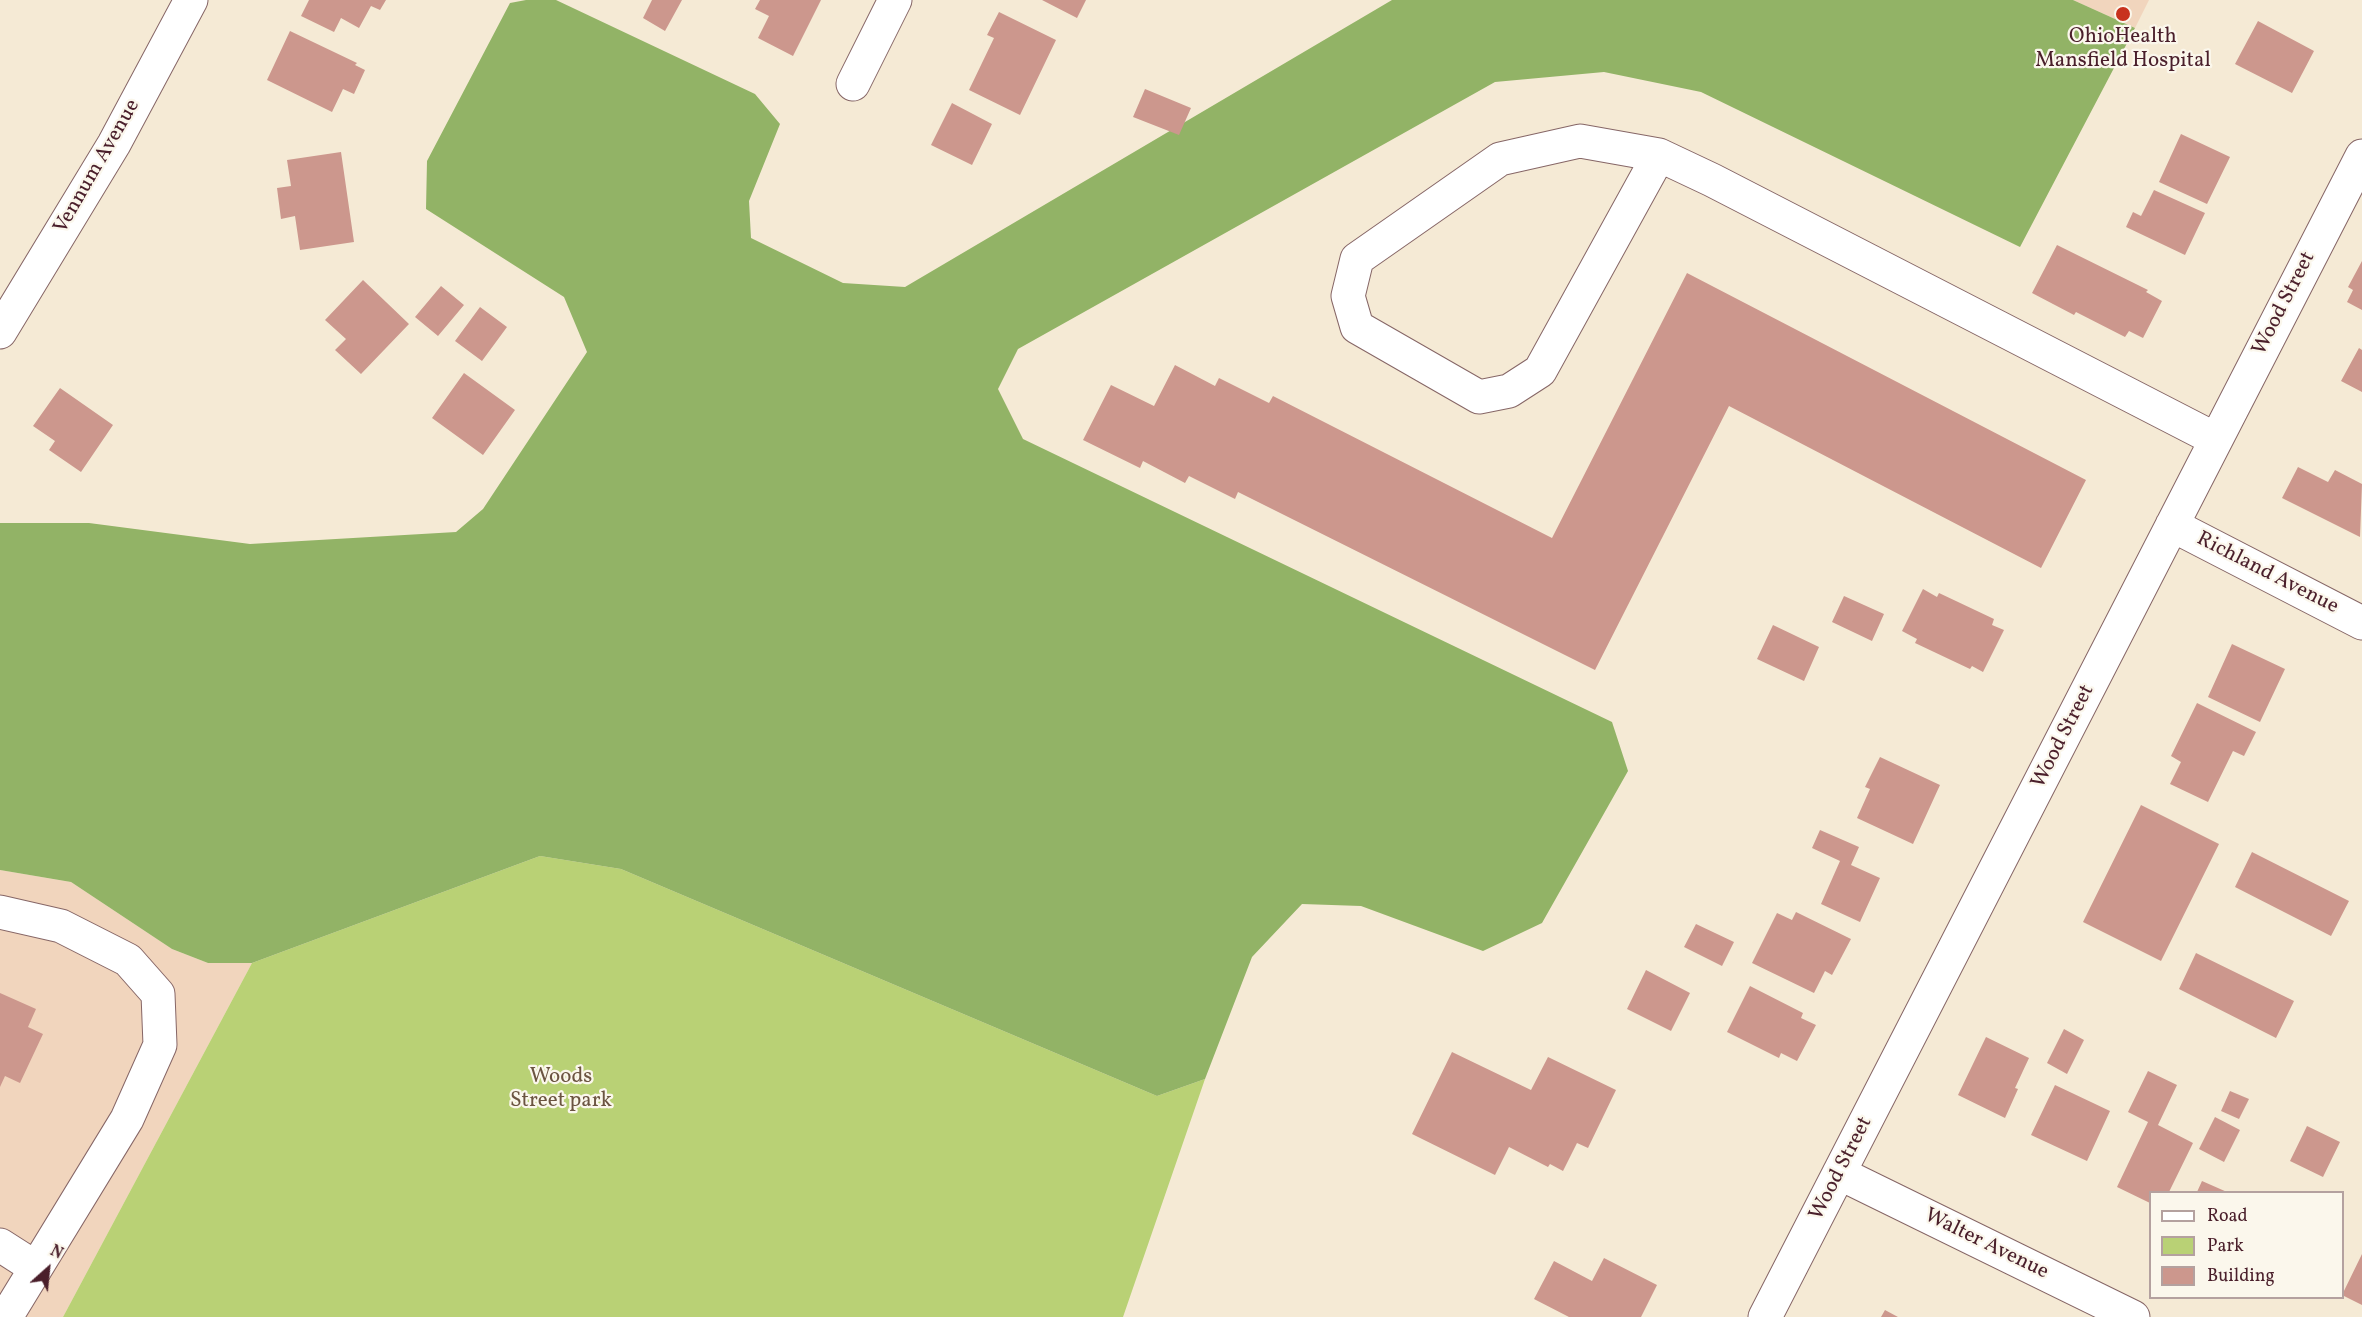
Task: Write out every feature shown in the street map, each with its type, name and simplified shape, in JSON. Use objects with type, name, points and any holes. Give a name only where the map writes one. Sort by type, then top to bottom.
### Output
[{"type":"street","name":"Vennum Avenue","points":[[0,332],[114,144],[191,0]]},
{"type":"street","points":[[853,84],[895,0]]},
{"type":"street","points":[[1659,155],[1540,371],[1509,391],[1479,398],[1357,327],[1348,296],[1357,259],[1500,159],[1580,141],[1659,155],[1713,180],[2215,439]]},
{"type":"street","name":"Wood Street","points":[[1765,1317],[2362,156]]},
{"type":"street","name":"Richland Avenue","points":[[2172,525],[2362,623]]},
{"type":"street","points":[[0,912],[61,926],[128,960],[158,994],[160,1045],[131,1109],[6,1317]]},
{"type":"street","name":"Walter Avenue","points":[[1839,1173],[2133,1317]]},
{"type":"street","points":[[0,1245],[36,1268]]},
{"type":"shaded area","name":"OhioHealth Mansfield Hospital","points":[[2073,0],[2149,0],[2135,28]]},
{"type":"shaded area","points":[[0,870],[71,882],[172,949],[208,963],[252,963],[63,1317],[0,1317]]},
{"type":"green space","points":[[526,0],[556,0],[755,94],[780,124],[749,201],[751,238],[843,283],[905,287],[1392,0],[2073,0],[2135,28],[2020,247],[1701,92],[1604,72],[1495,82],[1018,349],[998,389],[1023,439],[1612,722],[1628,771],[1542,923],[1483,951],[1361,906],[1302,904],[1252,957],[1205,1079],[1157,1096],[621,869],[540,856],[252,963],[208,963],[172,949],[71,882],[0,870],[0,523],[89,523],[250,544],[456,532],[483,509],[587,352],[564,297],[426,209],[427,161],[510,3]]},
{"type":"green space","name":"Woods Street park","points":[[540,856],[621,869],[1157,1096],[1205,1079],[1123,1317],[63,1317],[252,963]]},
{"type":"building","points":[[309,0],[386,0],[380,10],[371,6],[359,28],[341,18],[334,32],[301,16]]},
{"type":"building","points":[[652,0],[682,0],[665,31],[643,18]]},
{"type":"building","points":[[760,0],[821,0],[793,56],[758,38],[769,16],[755,9]]},
{"type":"building","points":[[1042,0],[1086,0],[1077,18]]},
{"type":"building","points":[[999,12],[1056,40],[1020,115],[969,90],[994,38],[987,35]]},
{"type":"building","points":[[2258,21],[2314,51],[2292,93],[2235,64]]},
{"type":"building","points":[[290,31],[357,63],[355,65],[365,70],[354,94],[343,89],[332,112],[267,80]]},
{"type":"building","points":[[1145,89],[1191,108],[1179,135],[1133,117]]},
{"type":"building","points":[[952,103],[992,124],[972,165],[931,145]]},
{"type":"building","points":[[2181,134],[2230,157],[2207,204],[2159,182]]},
{"type":"building","points":[[341,152],[354,242],[300,250],[295,216],[281,219],[277,188],[291,186],[287,160]]},
{"type":"building","points":[[2154,190],[2205,213],[2185,255],[2126,227],[2133,212],[2141,216]]},
{"type":"building","points":[[2057,245],[2148,290],[2146,292],[2162,301],[2143,338],[2129,331],[2125,337],[2076,312],[2074,315],[2032,293]]},
{"type":"building","points":[[2362,261],[2362,310],[2347,302],[2353,290],[2348,287]]},
{"type":"building","points":[[1687,273],[2086,480],[2041,568],[1729,406],[1595,670],[1238,492],[1235,499],[1189,476],[1185,483],[1143,461],[1140,468],[1083,440],[1111,385],[1154,406],[1175,365],[1215,386],[1219,378],[1269,403],[1273,396],[1552,538]]},
{"type":"building","points":[[363,280],[409,324],[361,374],[335,350],[346,339],[325,320]]},
{"type":"building","points":[[441,286],[464,305],[438,336],[415,317]]},
{"type":"building","points":[[480,307],[507,327],[482,361],[455,341]]},
{"type":"building","points":[[2359,348],[2362,350],[2362,392],[2341,381]]},
{"type":"building","points":[[464,373],[515,410],[483,455],[432,418]]},
{"type":"building","points":[[60,388],[113,425],[81,472],[49,450],[55,441],[33,426]]},
{"type":"building","points":[[2298,467],[2328,482],[2335,470],[2362,484],[2360,537],[2282,498]]},
{"type":"building","points":[[1923,589],[1937,597],[1939,593],[1994,619],[1992,625],[2004,630],[1983,672],[1972,666],[1970,669],[1915,643],[1917,639],[1902,631]]},
{"type":"building","points":[[1844,596],[1884,614],[1872,641],[1832,622]]},
{"type":"building","points":[[1773,625],[1819,647],[1804,681],[1757,659]]},
{"type":"building","points":[[2232,644],[2285,669],[2260,722],[2208,697]]},
{"type":"building","points":[[2197,703],[2256,732],[2244,756],[2233,751],[2208,802],[2170,784],[2181,762],[2171,756]]},
{"type":"building","points":[[1880,757],[1940,785],[1913,844],[1857,818],[1870,789],[1865,787]]},
{"type":"building","points":[[2141,805],[2219,844],[2161,961],[2083,922]]},
{"type":"building","points":[[1820,830],[1859,847],[1851,865],[1880,878],[1860,922],[1821,904],[1840,861],[1812,848]]},
{"type":"building","points":[[2252,852],[2349,901],[2331,936],[2235,887]]},
{"type":"building","points":[[1796,912],[1851,939],[1832,975],[1825,971],[1814,993],[1752,963],[1777,913],[1792,920]]},
{"type":"building","points":[[1696,924],[1734,942],[1722,966],[1684,947]]},
{"type":"building","points":[[2196,953],[2294,1001],[2276,1038],[2179,989]]},
{"type":"building","points":[[1646,970],[1690,993],[1671,1031],[1627,1009]]},
{"type":"building","points":[[1750,986],[1803,1013],[1801,1018],[1816,1025],[1797,1061],[1781,1053],[1779,1058],[1727,1032]]},
{"type":"building","points":[[0,993],[36,1009],[28,1027],[43,1034],[20,1083],[5,1076],[0,1087]]},
{"type":"building","points":[[2064,1029],[2084,1040],[2067,1074],[2047,1063]]},
{"type":"building","points":[[1986,1037],[2029,1058],[2015,1088],[2018,1089],[2005,1118],[1958,1095]]},
{"type":"building","points":[[1452,1052],[1531,1090],[1548,1057],[1616,1090],[1588,1148],[1577,1143],[1563,1171],[1550,1164],[1548,1167],[1509,1147],[1495,1175],[1412,1134]]},
{"type":"building","points":[[2148,1071],[2177,1085],[2158,1125],[2193,1143],[2169,1191],[2149,1191],[2149,1203],[2117,1187],[2148,1122],[2128,1112]]},
{"type":"building","points":[[2055,1085],[2110,1111],[2087,1161],[2031,1135]]},
{"type":"building","points":[[2230,1091],[2249,1099],[2239,1119],[2221,1111]]},
{"type":"building","points":[[2215,1117],[2240,1130],[2224,1162],[2199,1149]]},
{"type":"building","points":[[2307,1126],[2340,1142],[2323,1177],[2290,1161]]},
{"type":"building","points":[[2202,1181],[2225,1191],[2197,1191]]},
{"type":"building","points":[[2362,1254],[2362,1305],[2344,1296],[2344,1291]]},
{"type":"building","points":[[1604,1258],[1657,1285],[1641,1317],[1569,1317],[1534,1299],[1554,1261],[1592,1281]]},
{"type":"building","points":[[1885,1310],[1898,1317],[1881,1317]]},
{"type":"place","name":"OhioHealth Mansfield Hospital","points":[[2123,14]]}]
